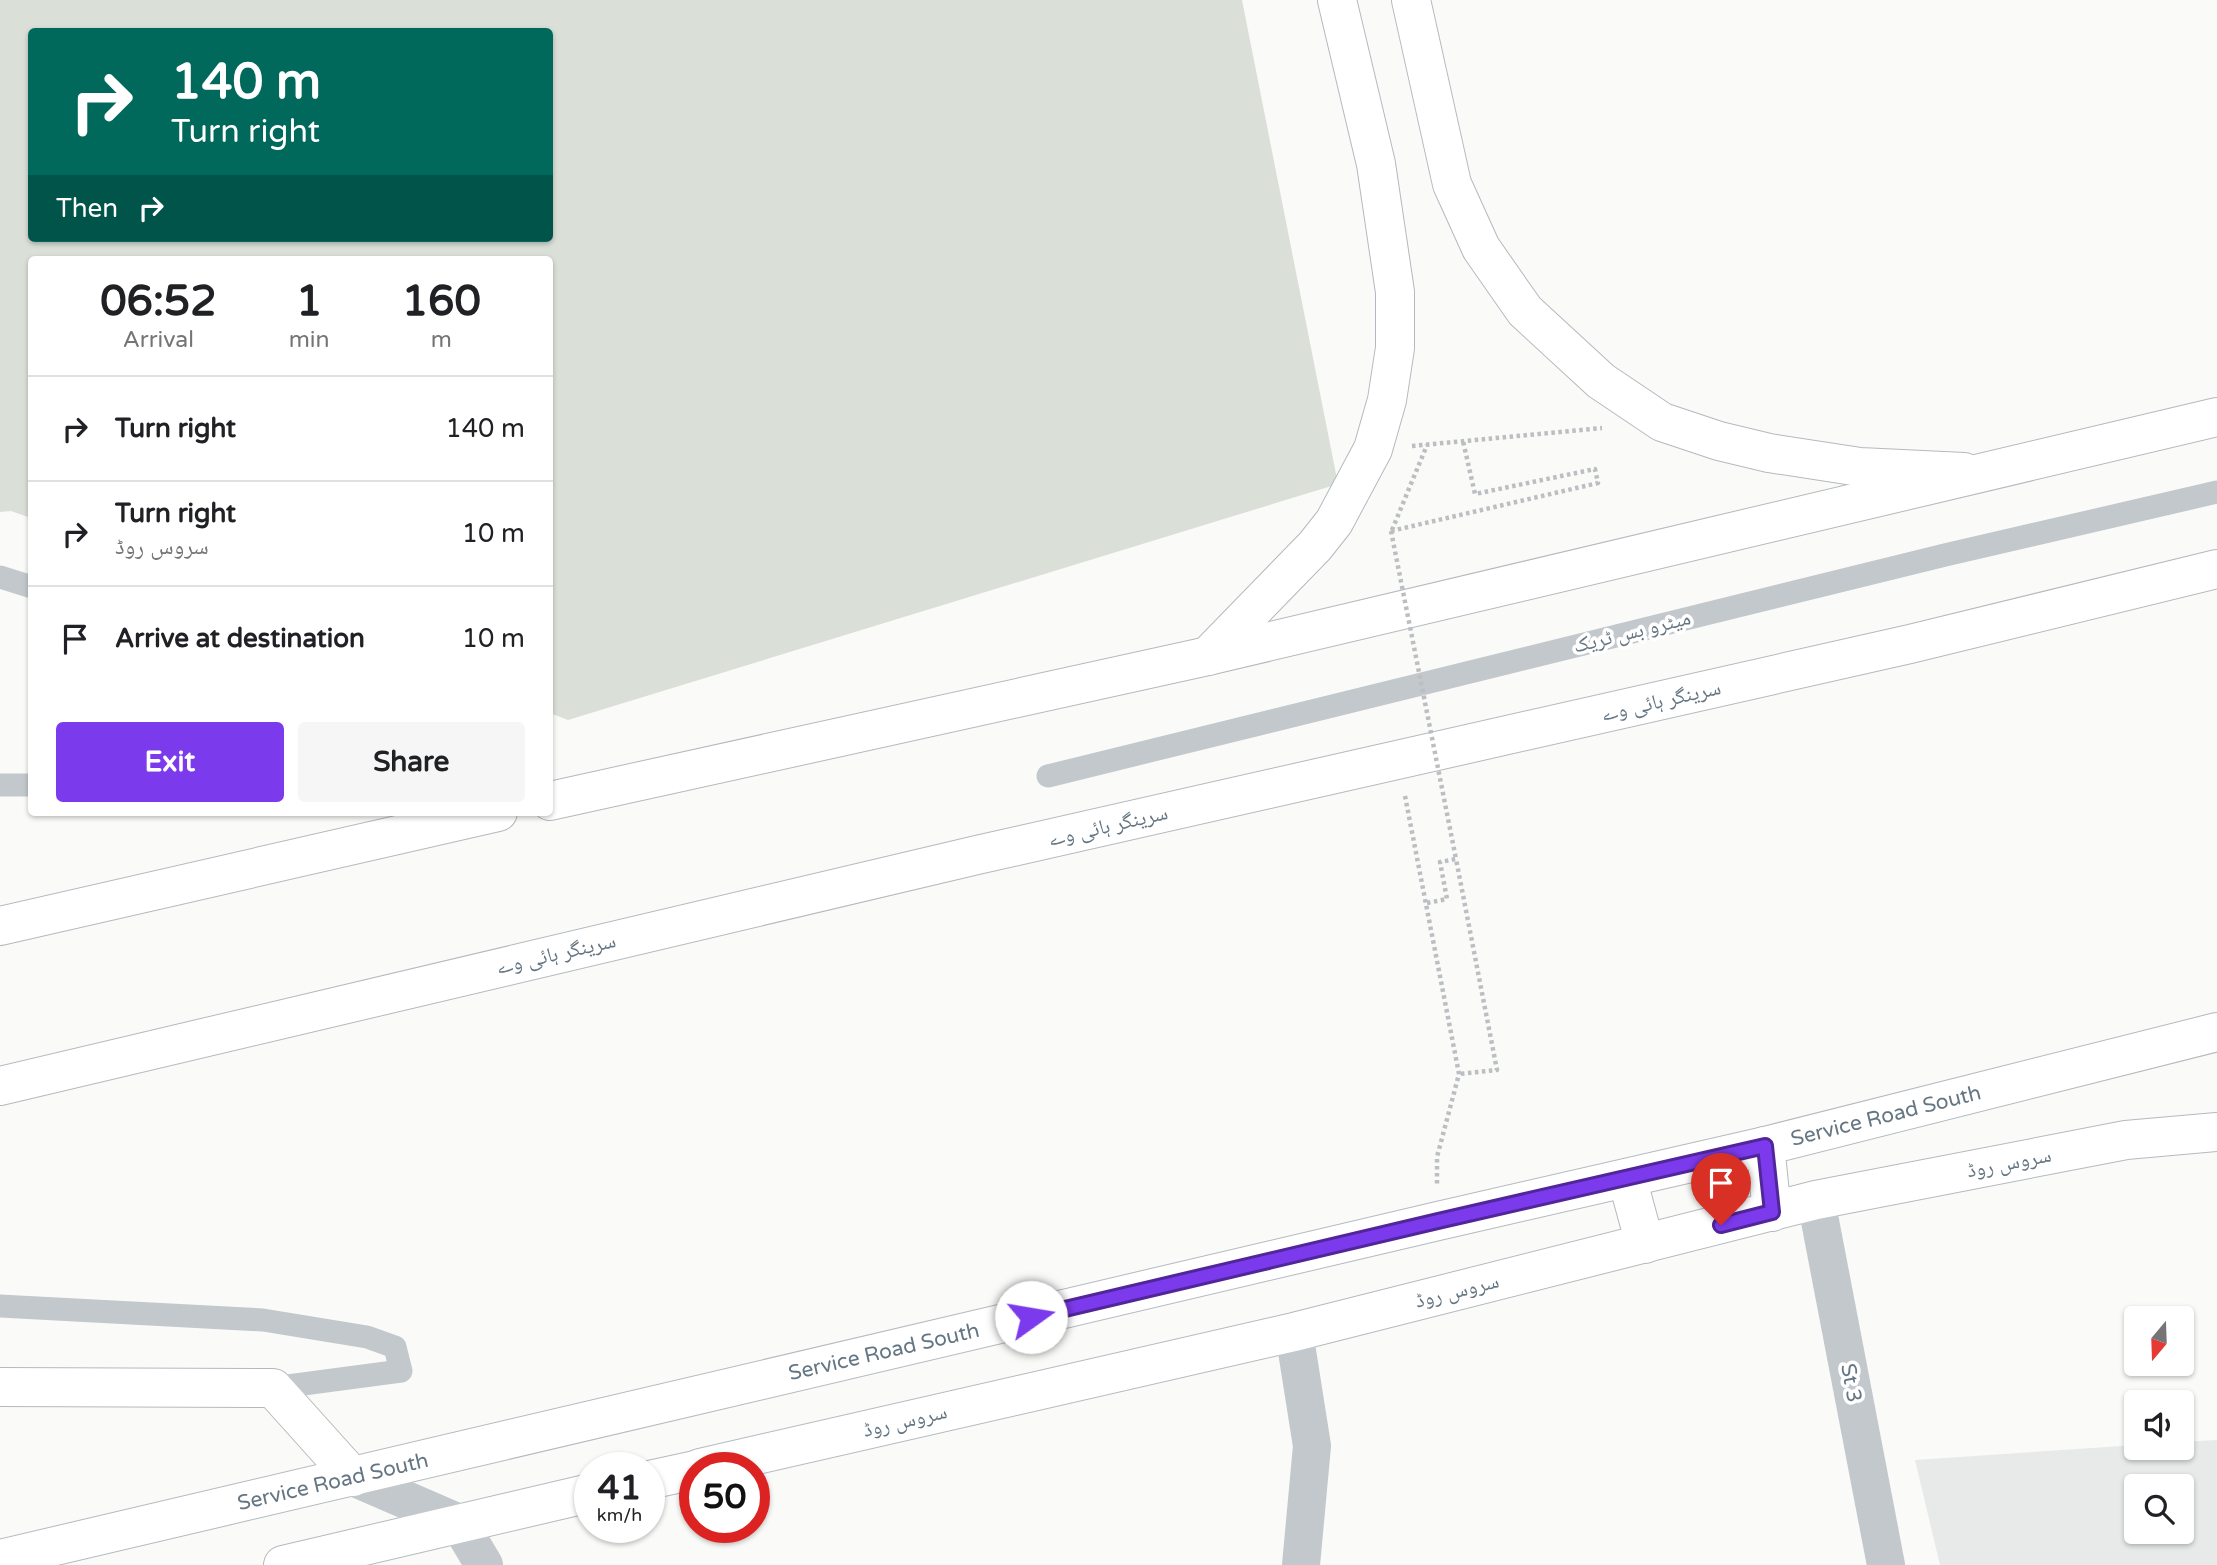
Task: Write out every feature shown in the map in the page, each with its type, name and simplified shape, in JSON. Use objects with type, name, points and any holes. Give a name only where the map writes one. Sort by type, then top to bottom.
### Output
[{"type":"main road","points":[[1208,656],[1315,546],[1334,522],[1373,449],[1387,400],[1395,348],[1395,292],[1376,164],[1337,0]]},
{"type":"main road","points":[[1411,0],[1452,184],[1481,248],[1525,311],[1601,380],[1662,422],[1719,441],[1782,455],[1860,467],[1977,473]]},
{"type":"main road","points":[[553,800],[1208,656],[2217,417]]},
{"type":"main road","name":"سرینگر ہائی وے","points":[[0,1086],[977,855],[1910,644],[2217,569]]},
{"type":"main road","points":[[0,926],[479,816]]},
{"type":"main road","name":"Service Road South","points":[[0,1559],[1765,1146],[2217,1032]]},
{"type":"main road","name":"سروس روڈ","points":[[770,1452],[1294,1332],[1816,1200],[2126,1140],[2217,1132]]},
{"type":"main road","points":[[1765,1146],[1772,1212]]},
{"type":"main road","points":[[1627,1178],[1645,1244]]},
{"type":"main road","points":[[0,1387],[273,1388],[353,1478]]},
{"type":"main road","points":[[283,1565],[574,1497]]},
{"type":"street","name":"St 3","points":[[1816,1200],[1886,1565]]},
{"type":"street","points":[[1294,1332],[1312,1446],[1301,1565]]},
{"type":"street","points":[[353,1478],[460,1523],[484,1565]]},
{"type":"lane","name":"میٹرو بس ٹریک","points":[[1048,776],[1945,555],[2217,492]]},
{"type":"lane","points":[[0,577],[28,586]]},
{"type":"lane","points":[[0,785],[28,785]]},
{"type":"lane","points":[[0,1306],[263,1320],[367,1337],[395,1347],[401,1371],[273,1388]]},
{"type":"path","points":[[1373,449],[1662,422]]},
{"type":"path","points":[[1391,531],[1598,483],[1595,469],[1475,494],[1463,441]]},
{"type":"path","points":[[1427,445],[1391,531],[1497,1070],[1459,1074]]},
{"type":"path","points":[[1397,761],[1459,1074],[1437,1157],[1438,1221]]},
{"type":"path","points":[[1427,903],[1447,899],[1440,862],[1456,859]]},
{"type":"shaded area","points":[[0,0],[1242,0],[1338,484],[568,720],[553,714],[553,256],[28,256],[28,517],[11,511],[0,512]]},
{"type":"shaded area","points":[[2217,1440],[2217,1565],[1940,1565],[1915,1460],[2124,1446],[2124,1460],[2194,1460],[2194,1441]]},
{"type":"route","points":[[1031,1317],[1765,1146],[1772,1212],[1721,1225]]}]
